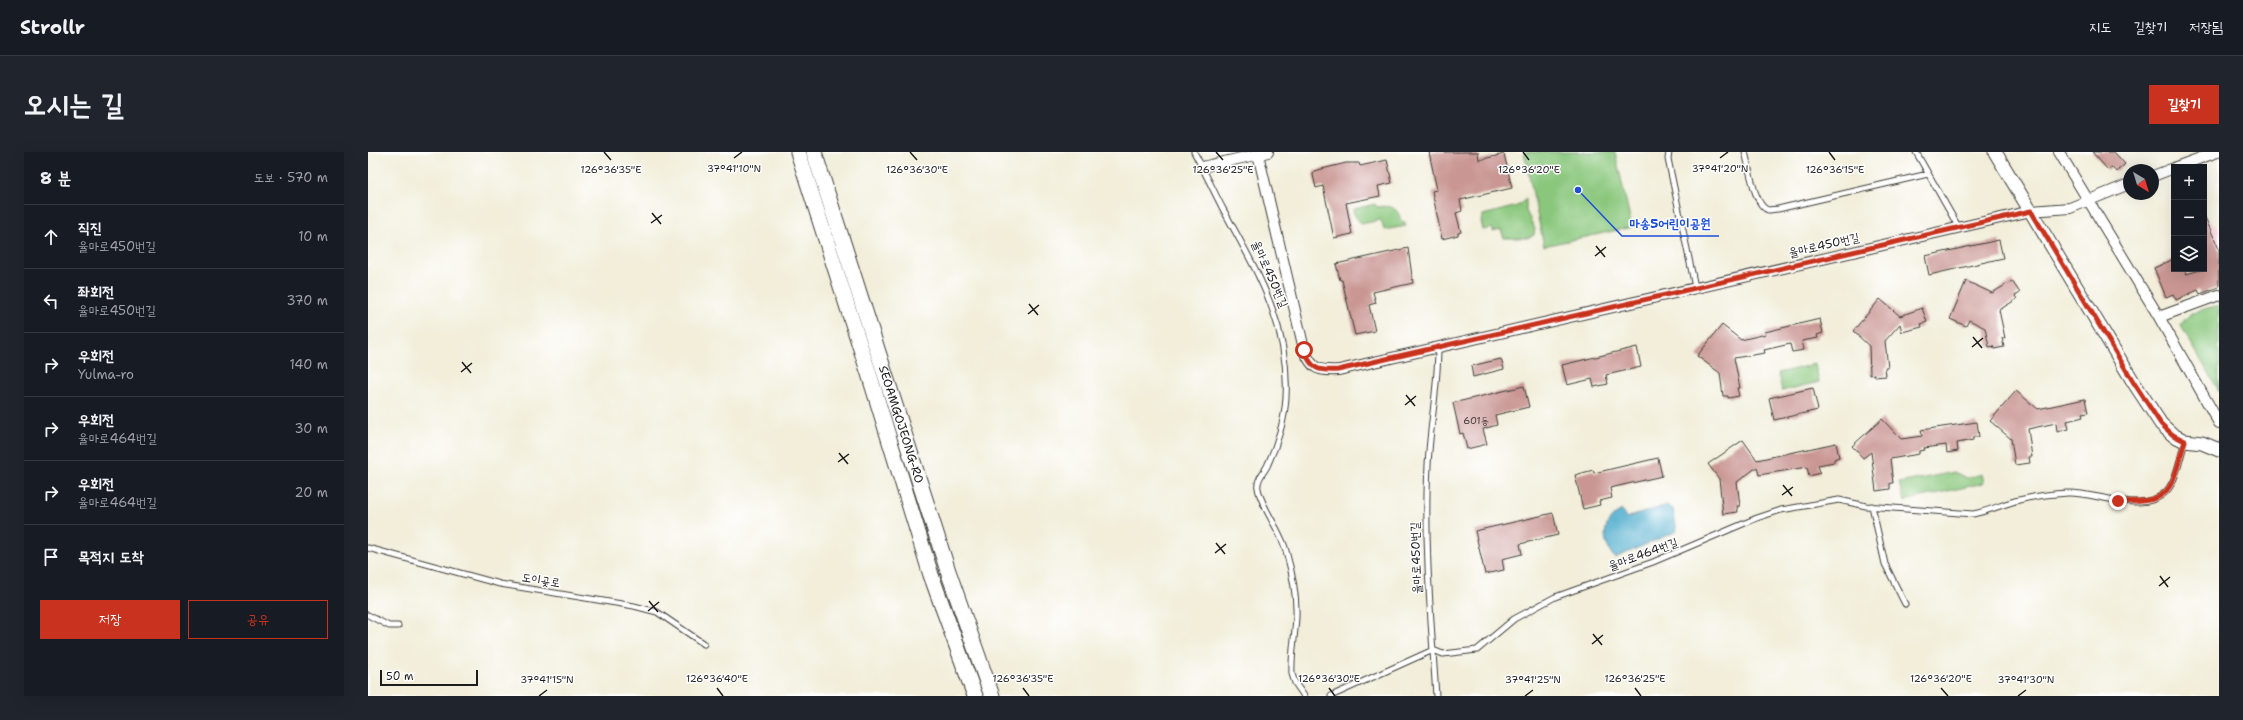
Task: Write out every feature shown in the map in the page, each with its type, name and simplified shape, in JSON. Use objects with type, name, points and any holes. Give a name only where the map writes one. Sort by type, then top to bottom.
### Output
[{"type":"main road","name":"SEOAMGOJEONG-RO","points":[[798,152],[868,369],[931,575],[975,696]]},
{"type":"main road","name":"SEOAMGOJEONG-RO","points":[[814,152],[948,571],[992,696]]},
{"type":"street","points":[[1995,152],[2134,383],[2161,424],[2173,435],[2185,441],[2202,442],[2219,450]]},
{"type":"street","points":[[2059,152],[2089,199],[2159,317],[2219,423]]},
{"type":"street","points":[[2183,164],[2217,152]]},
{"type":"street","points":[[1202,167],[1263,153]]},
{"type":"street","name":"율마로450번길","points":[[1263,153],[1309,363],[1321,371],[1338,370],[2031,211],[2070,208],[2123,186]]},
{"type":"street","points":[[2159,174],[2171,169]]},
{"type":"street","points":[[2159,317],[2219,295]]},
{"type":"lane","name":"율마로450번길","points":[[1194,152],[1266,289],[1280,334],[1286,372],[1286,398],[1280,429],[1268,464],[1259,478],[1258,488],[1281,535],[1293,579],[1296,614],[1292,674],[1295,683],[1304,696]]},
{"type":"lane","points":[[1669,152],[1668,159],[1695,287]]},
{"type":"lane","points":[[1745,152],[1756,195],[1760,204],[1768,210],[1778,209],[1928,174]]},
{"type":"lane","points":[[1916,152],[1959,228]]},
{"type":"lane","name":"율마로450번길","points":[[1433,650],[1427,498],[1428,464],[1437,391],[1438,347]]},
{"type":"lane","name":"율마로464번길","points":[[1433,650],[1443,654],[1477,650],[1514,619],[1555,597],[1653,562],[1757,518],[1820,502],[1839,500],[1872,506],[1973,514],[1988,512],[2019,500],[2068,493],[2084,494],[2118,501],[2151,501],[2162,496],[2170,488],[2185,441]]},
{"type":"lane","points":[[1872,506],[1886,564],[1905,604]]},
{"type":"lane","name":"도이곶로","points":[[368,548],[500,584],[634,606],[657,612],[704,644]]},
{"type":"lane","points":[[368,615],[389,626],[398,626]]},
{"type":"lane","points":[[1331,696],[1433,650],[1436,696]]},
{"type":"shaded area","points":[[2207,220],[2217,225],[2219,229],[2219,256],[2207,262]]},
{"type":"green space","points":[[1524,152],[1615,152],[1632,227],[1544,246]]},
{"type":"green space","points":[[1526,199],[1526,211],[1535,229],[1534,235],[1527,238],[1504,238],[1501,230],[1493,232],[1493,228],[1483,230],[1481,221],[1483,215],[1517,206]]},
{"type":"green space","points":[[1375,204],[1377,207],[1386,206],[1396,210],[1401,221],[1405,222],[1406,226],[1384,230],[1381,220],[1361,224],[1353,213],[1354,209]]},
{"type":"green space","points":[[2219,305],[2219,391],[2181,326],[2188,317],[2197,311]]},
{"type":"green space","points":[[1815,364],[1819,382],[1782,391],[1778,373]]},
{"type":"green space","points":[[1954,472],[1967,478],[1982,474],[1984,483],[1904,501],[1899,483]]},
{"type":"water","points":[[1667,505],[1673,509],[1677,531],[1615,558],[1610,552],[1605,538],[1605,531],[1610,519],[1622,510],[1626,518]]},
{"type":"building","points":[[1429,152],[1478,152],[1479,160],[1504,154],[1512,188],[1460,200],[1462,211],[1456,213],[1461,232],[1458,233],[1458,235],[1442,239],[1432,191],[1437,190]]},
{"type":"building","points":[[2092,152],[2114,152],[2125,164],[2123,164],[2116,172],[2112,167],[2108,170]]},
{"type":"building","points":[[1387,160],[1392,183],[1378,186],[1380,196],[1346,203],[1352,234],[1334,238],[1323,186],[1316,188],[1313,175],[1314,171],[1346,163],[1359,163],[1360,166]]},
{"type":"building","points":[[2207,222],[2219,249],[2219,287],[2200,294],[2198,290],[2176,300],[2173,294],[2166,297],[2154,268],[2171,260],[2171,272],[2185,272],[2186,274],[2193,272],[2207,272]]},
{"type":"building","points":[[1999,240],[2003,258],[1929,275],[1925,256]]},
{"type":"building","points":[[1408,248],[1413,283],[1373,292],[1376,303],[1369,305],[1375,331],[1355,335],[1342,280],[1340,280],[1336,264]]},
{"type":"building","points":[[1966,281],[1992,293],[2012,281],[2020,293],[2015,296],[2017,299],[1999,310],[2005,338],[2002,338],[2004,347],[1994,349],[1993,346],[1989,347],[1985,328],[1969,320],[1966,326],[1950,319]]},
{"type":"building","points":[[1880,299],[1900,316],[1922,308],[1927,322],[1921,324],[1922,327],[1902,332],[1900,324],[1885,341],[1888,368],[1885,368],[1886,376],[1875,377],[1875,374],[1870,375],[1869,346],[1853,331]]},
{"type":"building","points":[[1820,319],[1823,333],[1817,335],[1818,338],[1802,341],[1804,350],[1792,352],[1790,344],[1764,350],[1765,353],[1734,358],[1740,388],[1737,388],[1739,396],[1728,398],[1728,396],[1723,396],[1720,373],[1697,356],[1722,325],[1741,340],[1766,334],[1765,332]]},
{"type":"building","points":[[1637,347],[1641,367],[1606,375],[1608,384],[1594,387],[1592,379],[1567,385],[1562,365]]},
{"type":"building","points":[[1501,359],[1504,369],[1473,377],[1471,366]]},
{"type":"building","points":[[1524,386],[1529,407],[1495,415],[1497,425],[1483,429],[1487,444],[1467,449],[1463,433],[1460,434],[1453,403]]},
{"type":"building","points":[[1813,388],[1818,410],[1774,420],[1769,398]]},
{"type":"building","points":[[2016,391],[2038,409],[2085,399],[2088,413],[2082,414],[2083,417],[2067,421],[2069,429],[2057,432],[2056,423],[2028,429],[2032,457],[2029,457],[2030,463],[2015,465],[2011,439],[1990,421]]},
{"type":"building","points":[[1882,419],[1901,439],[1922,436],[1921,430],[1977,422],[1979,437],[1973,437],[1973,440],[1957,443],[1958,451],[1947,453],[1946,445],[1924,448],[1925,450],[1919,451],[1919,454],[1890,459],[1893,483],[1890,483],[1890,489],[1876,491],[1871,452],[1863,458],[1852,446]]},
{"type":"building","points":[[1743,440],[1757,460],[1836,443],[1839,457],[1834,459],[1834,462],[1818,465],[1820,473],[1809,476],[1807,467],[1759,475],[1757,467],[1737,482],[1740,506],[1737,506],[1738,512],[1723,514],[1719,479],[1708,464]]},
{"type":"building","points":[[1658,458],[1662,476],[1610,488],[1612,498],[1599,501],[1600,505],[1583,509],[1575,475],[1593,470],[1594,473]]},
{"type":"building","points":[[1553,513],[1558,535],[1520,544],[1522,554],[1502,559],[1504,570],[1485,574],[1475,531]]},
{"type":"place","name":"마송5어린이공원","points":[[1578,190]]},
{"type":"route","points":[[1304,350],[1309,363],[1321,371],[1338,370],[2031,211],[2134,383],[2161,424],[2173,435],[2185,441],[2170,488],[2162,496],[2151,501],[2118,501]]}]
